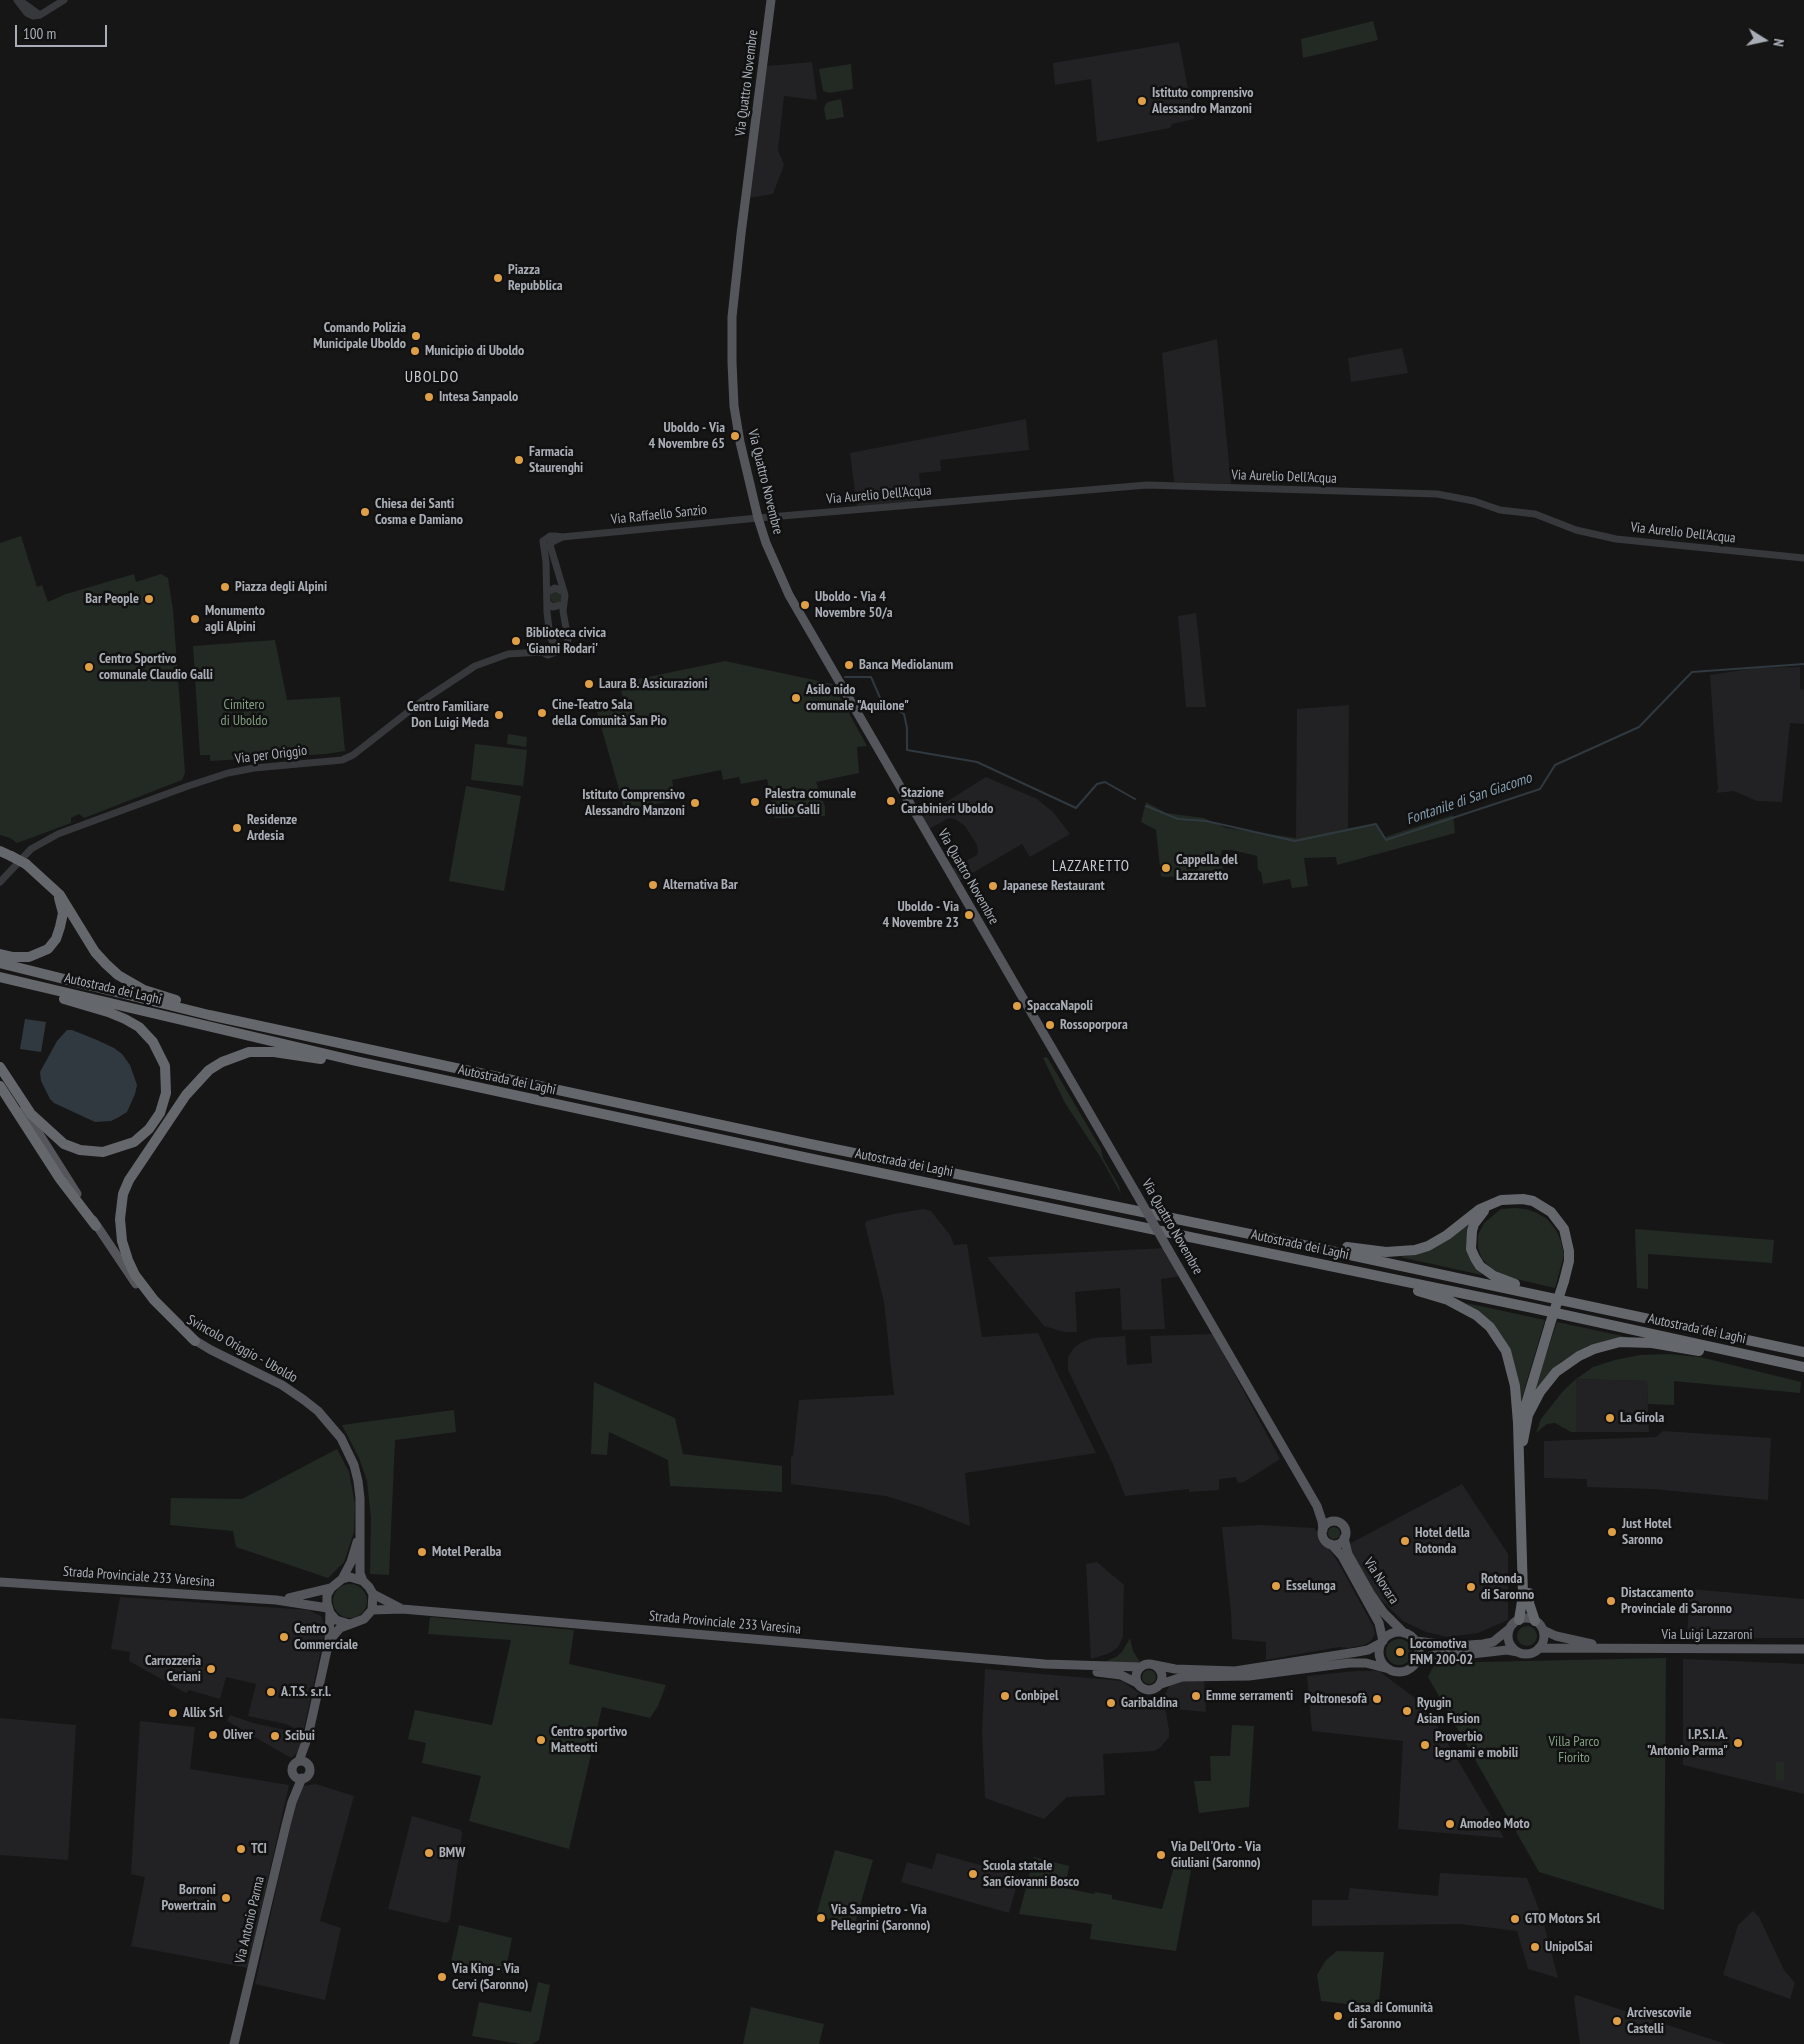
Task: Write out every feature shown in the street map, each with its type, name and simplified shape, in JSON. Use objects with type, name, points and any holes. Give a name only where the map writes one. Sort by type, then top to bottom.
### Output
[{"type":"highway","points":[[0,851],[26,864],[53,886],[96,952],[118,975],[144,990],[179,1001],[209,1015]]},
{"type":"highway","points":[[0,954],[13,957],[29,957],[48,948],[56,939],[63,913],[53,886]]},
{"type":"highway","name":"Autostrada dei Laghi","points":[[0,963],[209,1015],[810,1144],[1289,1242],[1804,1352]]},
{"type":"highway","name":"Autostrada dei Laghi","points":[[0,977],[356,1061],[808,1158],[1804,1366]]},
{"type":"highway","points":[[0,983],[108,1012],[139,1027],[153,1042],[165,1066],[167,1075],[164,1103],[156,1122],[134,1142],[103,1152],[80,1150],[64,1144],[36,1119],[0,1067]]},
{"type":"highway","points":[[195,1341],[154,1300],[135,1275],[128,1260],[122,1241],[120,1219],[124,1194],[129,1180],[186,1095],[209,1070],[222,1062],[249,1052],[280,1053],[338,1061],[356,1061]]},
{"type":"highway","points":[[0,1086],[60,1179],[96,1226]]},
{"type":"highway","points":[[1289,1242],[1330,1244],[1374,1252],[1416,1250],[1438,1241],[1480,1209],[1494,1203],[1512,1199],[1533,1201],[1551,1212],[1564,1229],[1568,1240],[1569,1262],[1524,1410],[1521,1442],[1523,1594],[1519,1620]]},
{"type":"highway","points":[[1494,1203],[1478,1217],[1472,1231],[1472,1249],[1480,1266],[1494,1276],[1542,1291],[1568,1302]]},
{"type":"highway","points":[[1370,1274],[1401,1287],[1429,1293],[1464,1307],[1490,1327],[1506,1351],[1515,1386],[1521,1442],[1530,1603],[1535,1621]]},
{"type":"highway","points":[[1521,1442],[1528,1415],[1534,1401],[1544,1386],[1564,1365],[1594,1349],[1620,1342],[1636,1342],[1710,1352],[1739,1352]]},
{"type":"main road","name":"Via Quattro Novembre","points":[[771,0],[734,287],[732,325],[734,406],[740,442],[766,544],[789,595],[1308,1490]]},
{"type":"main road","name":"Svincolo Origgio - Uboldo","points":[[0,1072],[96,1226],[147,1300],[172,1325],[195,1341],[282,1385],[304,1400],[324,1418],[340,1438],[354,1464],[360,1498],[360,1574],[363,1581]]},
{"type":"main road","name":"Via Novara","points":[[1308,1490],[1317,1506],[1322,1521],[1323,1537],[1342,1556],[1379,1623],[1382,1642]]},
{"type":"main road","name":"Via Novara","points":[[1317,1506],[1344,1527],[1344,1538],[1348,1554],[1370,1593],[1384,1613],[1405,1633]]},
{"type":"main road","points":[[1323,1530],[1327,1523],[1334,1521]]},
{"type":"main road","name":"Svincolo Origgio - Uboldo","points":[[342,1579],[351,1562],[360,1532]]},
{"type":"main road","points":[[1331,1544],[1340,1543],[1344,1538]]},
{"type":"main road","points":[[303,1762],[329,1641],[327,1595],[330,1588],[342,1579],[350,1577],[363,1581],[372,1594],[372,1610],[364,1620],[340,1628],[329,1641]]},
{"type":"main road","name":"Strada Provinciale 233 Varesina","points":[[0,1582],[276,1600],[329,1611]]},
{"type":"main road","name":"Strada Provinciale 233 Varesina","points":[[276,1600],[299,1597],[330,1588]]},
{"type":"main road","name":"Strada Provinciale 233 Varesina","points":[[372,1594],[402,1609]]},
{"type":"main road","name":"Strada Provinciale 233 Varesina","points":[[372,1610],[402,1609],[1045,1664],[1141,1667]]},
{"type":"main road","points":[[329,1611],[336,1620],[348,1624]]},
{"type":"main road","points":[[1530,1618],[1535,1621],[1543,1630],[1544,1640],[1539,1648],[1530,1654],[1507,1650],[1437,1654],[1417,1660],[1410,1668],[1397,1672],[1389,1668],[1366,1663],[1349,1663],[1249,1676],[1182,1677],[1161,1684],[1155,1690],[1147,1691],[1137,1683],[1136,1674],[1141,1667],[1148,1664],[1175,1669],[1235,1671],[1368,1650],[1382,1642],[1392,1633],[1405,1633],[1416,1641],[1456,1646],[1483,1644],[1493,1642],[1519,1620],[1530,1618]]},
{"type":"main road","points":[[1510,1629],[1508,1640],[1514,1650],[1519,1653]]},
{"type":"main road","name":"Via Luigi Lazzaroni","points":[[1543,1630],[1556,1636],[1609,1648]]},
{"type":"main road","points":[[1416,1641],[1418,1648],[1417,1660]]},
{"type":"main road","points":[[1382,1642],[1380,1657],[1389,1668]]},
{"type":"main road","name":"Via Luigi Lazzaroni","points":[[1539,1648],[1804,1649]]},
{"type":"main road","name":"Strada Provinciale 233 Varesina","points":[[1045,1664],[1121,1675],[1137,1683]]},
{"type":"main road","points":[[1154,1665],[1161,1671],[1161,1684]]},
{"type":"main road","points":[[303,1762],[310,1768],[309,1774],[302,1778],[297,1778],[292,1772],[294,1765],[303,1762]]},
{"type":"main road","name":"Via Antonio Parma","points":[[292,1772],[292,1802]]},
{"type":"main road","name":"Via Antonio Parma","points":[[234,2044],[292,1802],[302,1778]]},
{"type":"street","points":[[18,0],[27,13],[33,16],[40,15],[64,0]]},
{"type":"street","name":"Via Aurelio Dell'Acqua","points":[[758,518],[1130,486],[1437,494],[1474,500],[1500,510],[1535,514],[1571,529],[1598,535],[1804,558]]},
{"type":"street","name":"Via Raffaello Sanzio","points":[[543,541],[550,536],[562,537],[758,518]]},
{"type":"street","points":[[550,637],[559,651],[567,645],[568,639],[563,611],[564,592],[551,551],[551,543],[562,537]]},
{"type":"street","points":[[543,541],[551,551]]},
{"type":"street","points":[[542,652],[549,645],[550,637],[543,541]]},
{"type":"street","points":[[547,592],[555,588],[564,592]]},
{"type":"street","points":[[547,603],[553,606],[564,604]]},
{"type":"street","name":"Via per Origgio","points":[[0,882],[26,853],[42,842],[188,786],[228,773],[254,768],[342,760],[354,755],[422,702],[475,666],[508,654],[542,652],[548,655],[559,651]]},
{"type":"shaded area","name":"Istituto comprensivo Alessandro Manzoni","points":[[1179,42],[1194,119],[1172,124],[1170,128],[1097,142],[1091,79],[1055,85],[1053,63]]},
{"type":"shaded area","points":[[812,62],[817,100],[784,96],[778,150],[784,165],[773,194],[749,198],[767,66]]},
{"type":"shaded area","points":[[1217,339],[1231,484],[1174,482],[1162,353]]},
{"type":"shaded area","points":[[1402,348],[1408,373],[1351,382],[1348,358]]},
{"type":"shaded area","points":[[1026,419],[1029,450],[940,460],[941,471],[919,473],[922,503],[857,508],[850,453]]},
{"type":"shaded area","points":[[1196,613],[1206,707],[1186,707],[1178,616]]},
{"type":"shaded area","points":[[1800,667],[1800,689],[1804,690],[1804,724],[1790,723],[1782,802],[1757,801],[1734,791],[1716,793],[1718,789],[1710,675],[1756,668]]},
{"type":"shaded area","points":[[1349,705],[1348,829],[1296,838],[1297,709]]},
{"type":"shaded area","points":[[986,777],[1037,799],[1053,812],[1070,834],[1030,857],[1022,844],[959,881],[952,869],[977,855],[977,845],[965,826],[955,819],[949,818],[929,829],[922,817]]},
{"type":"shaded area","points":[[25,1019],[46,1022],[41,1052],[20,1049]]},
{"type":"shaded area","points":[[67,1030],[72,1030],[97,1040],[122,1054],[130,1065],[137,1085],[127,1112],[111,1121],[95,1122],[54,1103],[50,1099],[41,1081],[40,1072],[57,1041]]},
{"type":"shaded area","points":[[923,1209],[931,1211],[950,1235],[954,1245],[967,1244],[982,1337],[1038,1333],[1096,1453],[965,1473],[970,1526],[886,1496],[791,1484],[791,1457],[793,1456],[799,1400],[894,1395],[884,1302],[865,1224],[867,1221],[893,1214]]},
{"type":"shaded area","points":[[1165,1248],[1182,1276],[1161,1279],[1165,1329],[1122,1330],[1120,1288],[1075,1292],[1077,1332],[1064,1332],[1044,1326],[987,1257]]},
{"type":"shaded area","points":[[1213,1334],[1280,1459],[1244,1482],[1238,1483],[1236,1477],[1219,1479],[1219,1490],[1189,1492],[1189,1489],[1125,1496],[1113,1464],[1068,1370],[1068,1357],[1074,1348],[1082,1342],[1093,1338],[1125,1336],[1127,1365],[1152,1363],[1150,1336]]},
{"type":"shaded area","points":[[1576,1379],[1647,1381],[1649,1432],[1576,1432]]},
{"type":"shaded area","points":[[1663,1431],[1771,1438],[1768,1500],[1653,1489],[1587,1487],[1587,1479],[1544,1478],[1544,1441],[1656,1437]]},
{"type":"shaded area","points":[[1462,1484],[1508,1554],[1508,1620],[1478,1633],[1448,1637],[1426,1632],[1403,1621],[1368,1587],[1349,1544]]},
{"type":"shaded area","points":[[1261,1525],[1314,1528],[1338,1562],[1373,1626],[1375,1634],[1371,1641],[1365,1645],[1348,1648],[1339,1647],[1266,1660],[1266,1642],[1232,1639],[1222,1527]]},
{"type":"shaded area","points":[[1097,1562],[1124,1585],[1123,1637],[1118,1647],[1110,1653],[1091,1659],[1086,1564]]},
{"type":"shaded area","points":[[1690,1589],[1804,1599],[1804,1638],[1687,1638]]},
{"type":"shaded area","points":[[120,1597],[309,1610],[321,1616],[325,1631],[304,1729],[298,1730],[286,1724],[248,1716],[256,1684],[226,1677],[220,1699],[189,1690],[186,1693],[129,1661],[130,1652],[111,1649]]},
{"type":"shaded area","name":"I.P.S.I.A. \"Antonio Parma\"","points":[[1683,1659],[1804,1664],[1804,1794],[1683,1765]]},
{"type":"shaded area","points":[[985,1669],[1122,1681],[1147,1699],[1162,1699],[1171,1683],[1177,1680],[1204,1681],[1206,1712],[1165,1708],[1169,1737],[1161,1747],[1154,1751],[1103,1754],[1105,1795],[1067,1797],[1044,1819],[985,1798],[982,1731]]},
{"type":"shaded area","points":[[1356,1671],[1379,1671],[1415,1698],[1435,1722],[1504,1838],[1398,1829],[1403,1741],[1312,1731],[1307,1676]]},
{"type":"shaded area","points":[[230,1715],[253,1723],[290,1731],[300,1739],[300,1747],[291,1758],[227,1721]]},
{"type":"shaded area","points":[[0,1718],[76,1725],[68,1860],[0,1855]]},
{"type":"shaded area","points":[[140,1721],[195,1727],[190,1769],[289,1785],[248,1968],[131,1946],[145,1877],[131,1874]]},
{"type":"shaded area","points":[[316,1784],[354,1796],[320,1921],[341,1928],[325,2000],[255,1984],[298,1792],[303,1786]]},
{"type":"shaded area","points":[[412,1816],[461,1830],[450,1920],[446,1923],[388,1909]]},
{"type":"shaded area","points":[[937,1853],[1019,1876],[1009,1913],[901,1882],[907,1862],[932,1869]]},
{"type":"shaded area","points":[[1440,1873],[1527,1878],[1543,1920],[1558,1978],[1528,1969],[1517,1931],[1460,1924],[1312,1926],[1312,1900],[1348,1900],[1350,1888],[1438,1896]]},
{"type":"shaded area","points":[[1753,1911],[1759,1917],[1784,1970],[1795,1983],[1790,1999],[1723,1975],[1738,1925]]},
{"type":"shaded area","name":"Arcivescovile Castelli","points":[[1576,1995],[1726,2044],[1580,2044],[1574,1998]]},
{"type":"green space","points":[[1373,21],[1378,40],[1303,58],[1301,39]]},
{"type":"green space","points":[[851,64],[853,89],[829,93],[823,91],[819,69]]},
{"type":"green space","points":[[841,99],[844,117],[826,120],[824,108],[826,104]]},
{"type":"green space","name":"Centro Sportivo comunale Claudio Galli","points":[[21,536],[37,587],[42,585],[48,602],[66,594],[134,574],[136,582],[161,574],[168,578],[173,610],[185,773],[182,780],[84,818],[79,814],[71,818],[71,823],[17,843],[10,838],[0,835],[0,543]]},
{"type":"green space","points":[[556,591],[562,597],[556,603],[550,597]]},
{"type":"green space","name":"Cimitero di Uboldo","points":[[275,640],[287,700],[340,697],[345,751],[326,754],[210,761],[210,755],[200,755],[193,646]]},
{"type":"green space","points":[[725,661],[833,684],[867,746],[857,747],[859,773],[816,782],[825,807],[825,816],[775,818],[767,779],[741,784],[739,777],[723,780],[721,770],[672,780],[676,800],[625,810],[596,709],[624,701],[619,683]]},
{"type":"green space","points":[[508,734],[527,737],[526,747],[507,744]]},
{"type":"green space","points":[[475,744],[527,750],[523,786],[471,780]]},
{"type":"green space","points":[[466,786],[521,796],[504,891],[449,881]]},
{"type":"green space","points":[[1146,802],[1166,813],[1204,818],[1226,828],[1296,838],[1376,823],[1385,837],[1453,815],[1455,833],[1337,865],[1336,857],[1304,858],[1308,886],[1292,888],[1290,879],[1263,884],[1261,872],[1258,870],[1257,856],[1232,850],[1222,850],[1220,857],[1224,874],[1164,877],[1161,876],[1156,830],[1141,822]]},
{"type":"green space","points":[[1047,1057],[1101,1149],[1103,1158],[1119,1186],[1121,1194],[1101,1158],[1065,1103],[1043,1058]]},
{"type":"green space","points":[[1515,1208],[1537,1213],[1547,1219],[1556,1230],[1564,1255],[1555,1288],[1507,1277],[1491,1268],[1482,1259],[1478,1248],[1478,1235],[1484,1223],[1501,1209]]},
{"type":"green space","points":[[1472,1219],[1469,1232],[1482,1275],[1400,1257],[1417,1253]]},
{"type":"green space","points":[[1635,1229],[1774,1240],[1772,1263],[1648,1254],[1648,1289],[1637,1288]]},
{"type":"green space","points":[[1466,1303],[1545,1320],[1521,1401],[1516,1370],[1476,1310]]},
{"type":"green space","points":[[1557,1322],[1627,1337],[1627,1339],[1591,1345],[1580,1350],[1559,1363],[1533,1393]]},
{"type":"green space","points":[[1668,1354],[1700,1357],[1801,1382],[1800,1393],[1674,1381],[1674,1405],[1648,1404],[1647,1381],[1576,1379],[1593,1367],[1615,1360],[1640,1355]]},
{"type":"green space","points":[[1576,1379],[1576,1432],[1571,1432],[1555,1423],[1547,1424],[1536,1433],[1541,1419],[1563,1391]]},
{"type":"green space","points":[[594,1382],[675,1418],[683,1454],[782,1466],[782,1492],[670,1486],[668,1460],[609,1432],[607,1455],[591,1454]]},
{"type":"green space","points":[[454,1410],[456,1432],[395,1440],[389,1575],[370,1574],[371,1518],[367,1481],[359,1458],[342,1425]]},
{"type":"green space","points":[[337,1449],[349,1472],[355,1504],[354,1532],[344,1562],[328,1578],[236,1547],[233,1531],[170,1525],[171,1498],[242,1499]]},
{"type":"green space","points":[[1332,1527],[1336,1527],[1340,1533],[1336,1539],[1332,1539],[1328,1535],[1328,1531]]},
{"type":"green space","points":[[350,1584],[362,1589],[367,1601],[362,1613],[350,1618],[338,1613],[333,1601],[338,1589]]},
{"type":"green space","name":"Centro sportivo Matteotti","points":[[430,1617],[574,1630],[569,1664],[666,1685],[658,1706],[650,1718],[602,1707],[569,1849],[469,1821],[481,1776],[422,1763],[426,1743],[408,1739],[415,1710],[492,1725],[511,1640],[428,1634]]},
{"type":"green space","points":[[1523,1626],[1531,1626],[1537,1632],[1537,1640],[1531,1646],[1523,1646],[1517,1640],[1517,1632]]},
{"type":"green space","points":[[1130,1638],[1133,1651],[1140,1662],[1134,1664],[1102,1663],[1122,1652]]},
{"type":"green space","points":[[1399,1639],[1408,1643],[1412,1652],[1408,1661],[1399,1665],[1390,1661],[1386,1652],[1390,1643]]},
{"type":"green space","name":"Villa Parco Fiorito","points":[[1666,1658],[1664,1910],[1539,1872],[1428,1677],[1435,1663]]},
{"type":"green space","points":[[1146,1670],[1152,1670],[1156,1677],[1152,1684],[1146,1684],[1142,1680],[1142,1674]]},
{"type":"green space","points":[[1232,1725],[1254,1726],[1249,1807],[1199,1813],[1194,1781],[1211,1781],[1210,1756],[1230,1756]]},
{"type":"green space","points":[[1776,1762],[1784,1762],[1784,1781],[1776,1780]]},
{"type":"green space","points":[[835,1850],[873,1860],[854,1927],[816,1916]]},
{"type":"green space","points":[[1034,1857],[1069,1866],[1065,1888],[1094,1894],[1095,1892],[1112,1895],[1112,1899],[1162,1909],[1174,1867],[1191,1870],[1176,1951],[1090,1939],[1092,1924],[1019,1914]]},
{"type":"green space","points":[[459,1925],[512,1938],[505,1973],[451,1962]]},
{"type":"green space","points":[[1337,1951],[1384,1952],[1379,2002],[1372,2007],[1321,2001],[1317,1975],[1326,1960]]},
{"type":"green space","points":[[538,1982],[550,1985],[539,2040],[532,2044],[521,2044],[472,2036],[479,2002],[531,2012]]},
{"type":"green space","points":[[751,2007],[824,2024],[819,2044],[743,2044]]},
{"type":"waterway","name":"Fontanile di San Giacomo","points":[[1146,806],[1178,819],[1206,821],[1295,841],[1376,824],[1386,840],[1540,789],[1555,765],[1639,727],[1692,672],[1804,664]]},
{"type":"waterway","name":"Fontanile di San Giacomo","points":[[845,677],[871,677],[881,700],[904,714],[907,728],[907,750],[977,762],[1076,808],[1097,784],[1105,782],[1135,799]]},
{"type":"place","name":"Istituto comprensivo Alessandro Manzoni","points":[[1142,101]]},
{"type":"place","name":"Piazza Repubblica","points":[[498,278]]},
{"type":"place","name":"Comando Polizia Municipale Uboldo","points":[[416,336]]},
{"type":"place","name":"Municipio di Uboldo","points":[[415,351]]},
{"type":"place","name":"Intesa Sanpaolo","points":[[429,397]]},
{"type":"place","name":"Uboldo - Via 4 Novembre 65","points":[[735,436]]},
{"type":"place","name":"Farmacia Staurenghi","points":[[519,460]]},
{"type":"place","name":"Chiesa dei Santi Cosma e Damiano","points":[[365,512]]},
{"type":"place","name":"Piazza degli Alpini","points":[[225,587]]},
{"type":"place","name":"Bar People","points":[[149,599]]},
{"type":"place","name":"Uboldo - Via 4 Novembre 50/a","points":[[805,605]]},
{"type":"place","name":"Monumento agli Alpini","points":[[195,619]]},
{"type":"place","name":"Biblioteca civica 'Gianni Rodari'","points":[[516,641]]},
{"type":"place","name":"Banca Mediolanum","points":[[849,665]]},
{"type":"place","name":"Centro Sportivo comunale Claudio Galli","points":[[89,667]]},
{"type":"place","name":"Laura B. Assicurazioni","points":[[589,684]]},
{"type":"place","name":"Asilo nido comunale \"Aquilone\"","points":[[796,698]]},
{"type":"place","name":"Cine-Teatro Sala della Comunità San Pio","points":[[542,713]]},
{"type":"place","name":"Centro Familiare Don Luigi Meda","points":[[499,715]]},
{"type":"place","name":"Stazione Carabinieri Uboldo","points":[[891,801]]},
{"type":"place","name":"Palestra comunale Giulio Galli","points":[[755,802]]},
{"type":"place","name":"Istituto Comprensivo Alessandro Manzoni","points":[[695,803]]},
{"type":"place","name":"Residenze Ardesia","points":[[237,828]]},
{"type":"place","name":"Cappella del Lazzaretto","points":[[1166,868]]},
{"type":"place","name":"Alternativa Bar","points":[[653,885]]},
{"type":"place","name":"Japanese Restaurant","points":[[993,886]]},
{"type":"place","name":"Uboldo - Via 4 Novembre 23","points":[[969,915]]},
{"type":"place","name":"SpaccaNapoli","points":[[1017,1006]]},
{"type":"place","name":"Rossoporpora","points":[[1050,1025]]},
{"type":"place","name":"La Girola","points":[[1610,1418]]},
{"type":"place","name":"Just Hotel Saronno","points":[[1612,1532]]},
{"type":"place","name":"Hotel della Rotonda","points":[[1405,1541]]},
{"type":"place","name":"Motel Peralba","points":[[422,1552]]},
{"type":"place","name":"Esselunga","points":[[1276,1586]]},
{"type":"place","name":"Rotonda di Saronno","points":[[1471,1587]]},
{"type":"place","name":"Distaccamento Provinciale di Saronno","points":[[1611,1601]]},
{"type":"place","name":"Centro Commerciale","points":[[284,1637]]},
{"type":"place","name":"Locomotiva FNM 200-02","points":[[1400,1652]]},
{"type":"place","name":"Carrozzeria Ceriani","points":[[211,1669]]},
{"type":"place","name":"A.T.S. s.r.l.","points":[[271,1692]]},
{"type":"place","name":"Conbipel","points":[[1005,1696]]},
{"type":"place","name":"Emme serramenti","points":[[1196,1696]]},
{"type":"place","name":"Poltronesofà","points":[[1377,1699]]},
{"type":"place","name":"Garibaldina","points":[[1111,1703]]},
{"type":"place","name":"Ryugin Asian Fusion","points":[[1407,1711]]},
{"type":"place","name":"Allix Srl","points":[[173,1713]]},
{"type":"place","name":"Oliver","points":[[213,1735]]},
{"type":"place","name":"Scibui","points":[[275,1736]]},
{"type":"place","name":"Centro sportivo Matteotti","points":[[541,1740]]},
{"type":"place","name":"I.P.S.I.A. \"Antonio Parma\"","points":[[1738,1743]]},
{"type":"place","name":"Proverbio legnami e mobili","points":[[1425,1745]]},
{"type":"place","name":"Amodeo Moto","points":[[1450,1824]]},
{"type":"place","name":"TCI","points":[[241,1849]]},
{"type":"place","name":"BMW","points":[[429,1853]]},
{"type":"place","name":"Via Dell'Orto - Via Giuliani (Saronno)","points":[[1161,1855]]},
{"type":"place","name":"Scuola statale San Giovanni Bosco","points":[[973,1874]]},
{"type":"place","name":"Borroni Powertrain","points":[[226,1898]]},
{"type":"place","name":"Via Sampietro - Via Pellegrini (Saronno)","points":[[821,1918]]},
{"type":"place","name":"GTO Motors Srl","points":[[1515,1919]]},
{"type":"place","name":"UnipolSai","points":[[1535,1947]]},
{"type":"place","name":"Via King - Via Cervi (Saronno)","points":[[442,1977]]},
{"type":"place","name":"Casa di Comunità di Saronno","points":[[1338,2016]]},
{"type":"place","name":"Arcivescovile Castelli","points":[[1617,2021]]},
{"type":"district","name":"UBOLDO","points":[[432,377]]},
{"type":"district","name":"LAZZARETTO","points":[[1091,867]]}]
